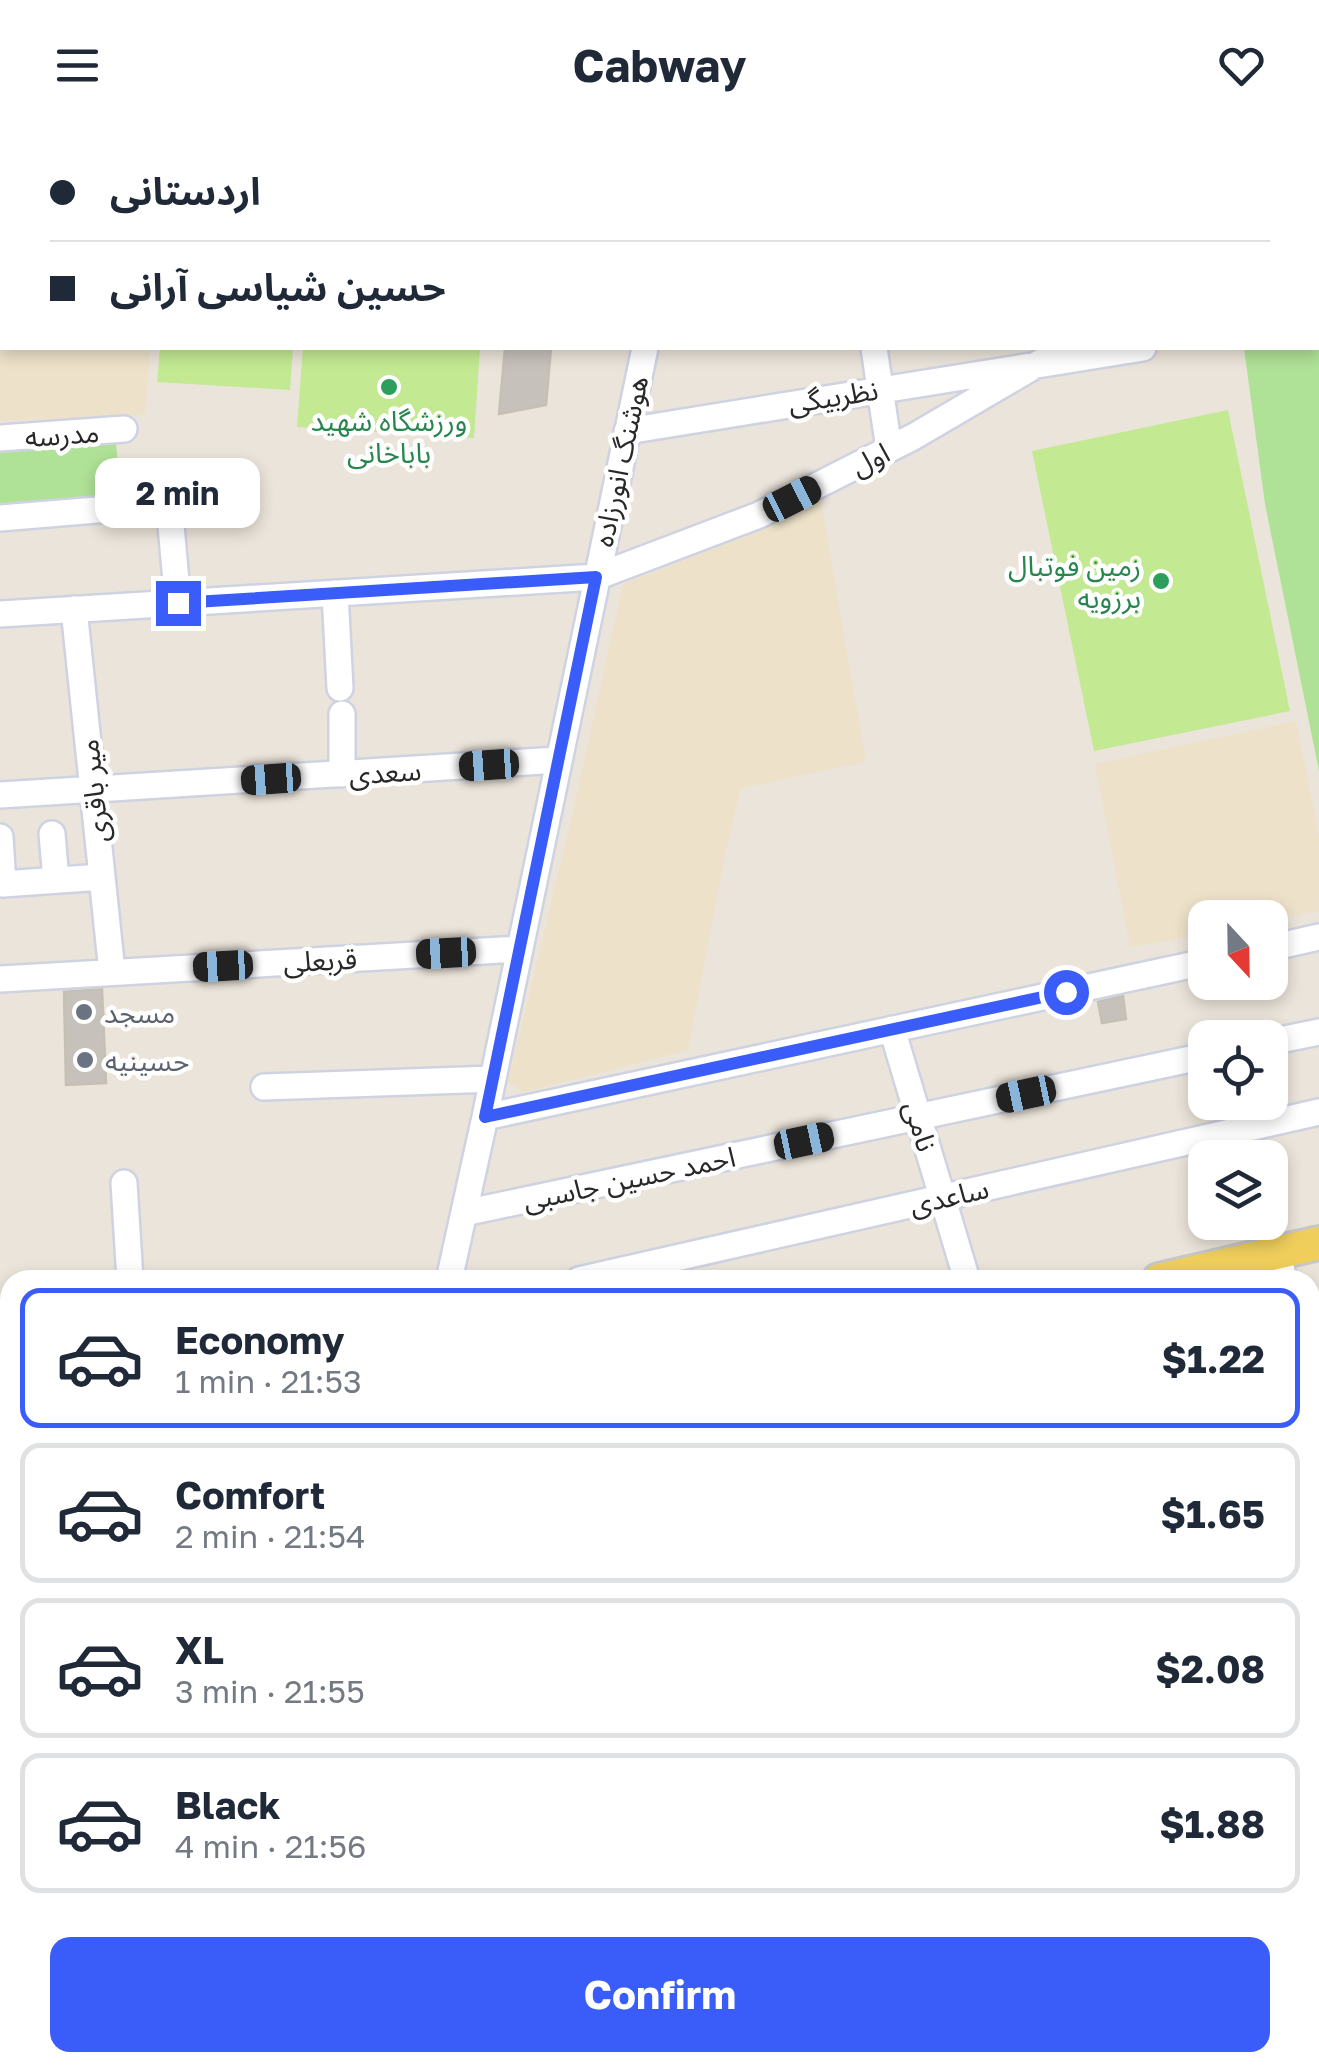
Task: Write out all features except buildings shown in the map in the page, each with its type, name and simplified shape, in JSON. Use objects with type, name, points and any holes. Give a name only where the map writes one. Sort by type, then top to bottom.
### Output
[{"type":"main road","points":[[1250,1270],[1281,1266],[1319,1243]]},
{"type":"street","name":"هوشنگ انورزاده","points":[[451,1270],[645,350]]},
{"type":"street","points":[[874,350],[889,449]]},
{"type":"street","points":[[1040,362],[1061,350]]},
{"type":"street","name":"اول","points":[[0,614],[596,577],[759,516],[889,449],[1040,362],[1128,350]]},
{"type":"street","name":"نظربیگی","points":[[627,430],[1040,362]]},
{"type":"street","name":"مدرسه","points":[[0,438],[124,429]]},
{"type":"street","points":[[0,518],[168,499],[178,603]]},
{"type":"street","points":[[334,593],[342,774]]},
{"type":"street","name":"میر باقری","points":[[74,609],[112,972]]},
{"type":"street","name":"سعدی","points":[[0,795],[558,760]]},
{"type":"street","points":[[52,834],[56,880]]},
{"type":"street","points":[[0,838],[3,884],[102,877]]},
{"type":"street","points":[[1288,944],[1319,937]]},
{"type":"street","name":"قربعلی","points":[[0,979],[520,949]]},
{"type":"street","points":[[485,1117],[1188,966]]},
{"type":"street","name":"نامی","points":[[892,1029],[965,1270]]},
{"type":"street","points":[[1288,1038],[1319,1032]]},
{"type":"street","name":"احمد حسین جاسبی","points":[[464,1213],[1188,1060]]},
{"type":"street","points":[[264,1087],[493,1079]]},
{"type":"street","name":"ساعدی","points":[[623,1270],[1319,1112]]},
{"type":"street","points":[[124,1183],[129,1270]]},
{"type":"shaded area","points":[[0,350],[150,350],[145,415],[0,421]]},
{"type":"shaded area","points":[[821,501],[866,762],[741,788],[688,1050],[523,1092],[508,1082],[623,584],[762,530]]},
{"type":"shaded area","points":[[1296,721],[1319,835],[1319,911],[1288,917],[1288,900],[1188,900],[1188,937],[1130,947],[1095,764]]},
{"type":"green space","points":[[160,350],[293,350],[290,390],[157,382]]},
{"type":"green space","name":"ورزشگاه شهید باباخانی","points":[[303,350],[480,350],[474,438],[297,427]]},
{"type":"green space","points":[[1244,350],[1319,350],[1319,771],[1265,504]]},
{"type":"green space","name":"زمین فوتبال برزویه","points":[[1228,410],[1290,711],[1094,751],[1032,451]]},
{"type":"green space","points":[[116,443],[121,499],[0,509],[0,453]]},
{"type":"place","name":"ورزشگاه شهید باباخانی","points":[[389,387]]},
{"type":"place","name":"زمین فوتبال برزویه","points":[[1161,581]]},
{"type":"place","name":"مسجد","points":[[84,1012]]},
{"type":"place","name":"حسینیه","points":[[85,1060]]},
{"type":"route","points":[[178,603],[596,577],[485,1117],[1066,992]]}]
